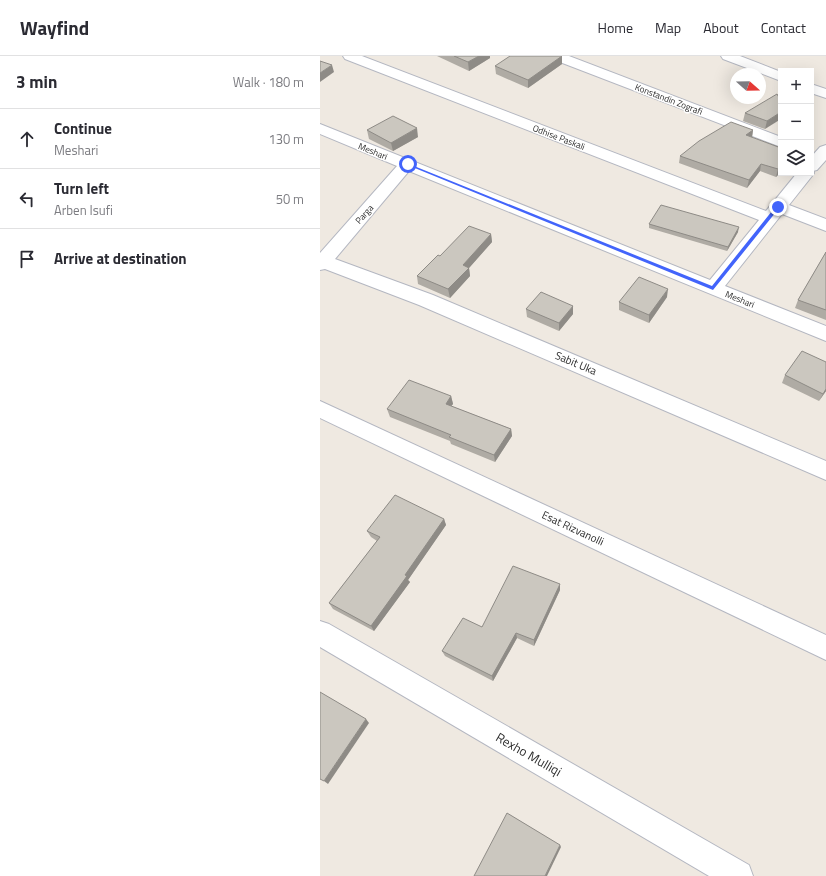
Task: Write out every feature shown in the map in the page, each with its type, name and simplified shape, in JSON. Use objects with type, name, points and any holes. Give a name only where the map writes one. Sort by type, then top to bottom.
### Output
[{"type":"street","name":"Odhise Paskali","points":[[350,56],[773,213],[826,225]]},
{"type":"street","name":"Konstandin Zografi","points":[[557,56],[778,141]]},
{"type":"street","points":[[728,56],[778,76]]},
{"type":"street","points":[[814,89],[826,94]]},
{"type":"street","name":"Meshari","points":[[320,129],[826,334]]},
{"type":"street","name":"Parga","points":[[322,262],[408,164]]},
{"type":"street","points":[[713,288],[804,176]]},
{"type":"street","name":"Sabit Uka","points":[[322,262],[426,300],[826,471]]},
{"type":"street","name":"Esat Rizvanolli","points":[[320,409],[826,648]]},
{"type":"street","name":"Rexho Mulliqi","points":[[320,633],[738,876]]},
{"type":"building","points":[[454,56],[479,56],[468,62]]},
{"type":"building","points":[[510,56],[562,56],[528,80],[495,66]]},
{"type":"building","points":[[320,61],[332,65],[320,73]]},
{"type":"building","points":[[777,94],[778,96],[778,114],[767,121],[745,113],[760,104],[766,104],[766,101]]},
{"type":"building","points":[[393,116],[417,128],[391,143],[367,130]]},
{"type":"building","points":[[731,122],[753,130],[746,135],[778,147],[778,169],[761,164],[749,180],[680,156],[699,141]]},
{"type":"building","points":[[661,205],[739,227],[728,247],[649,224]]},
{"type":"building","points":[[469,226],[491,234],[463,265],[469,268],[448,289],[417,276],[438,255],[440,256]]},
{"type":"building","points":[[826,252],[826,310],[798,300]]},
{"type":"building","points":[[639,277],[668,289],[649,315],[619,302]]},
{"type":"building","points":[[541,292],[573,306],[559,323],[526,309]]},
{"type":"building","points":[[802,351],[826,362],[826,389],[823,394],[785,375]]},
{"type":"building","points":[[409,380],[451,396],[446,404],[511,429],[494,455],[449,437],[451,435],[387,409]]},
{"type":"building","points":[[395,495],[444,519],[405,575],[407,576],[371,626],[329,603],[380,537],[367,531]]},
{"type":"building","points":[[513,566],[560,584],[534,640],[516,633],[492,676],[442,651],[463,618],[482,627]]},
{"type":"building","points":[[320,692],[366,719],[324,781],[320,779]]},
{"type":"building","points":[[507,813],[560,845],[545,876],[474,876]]},
{"type":"route","points":[[408,164],[713,288],[778,207]]}]
